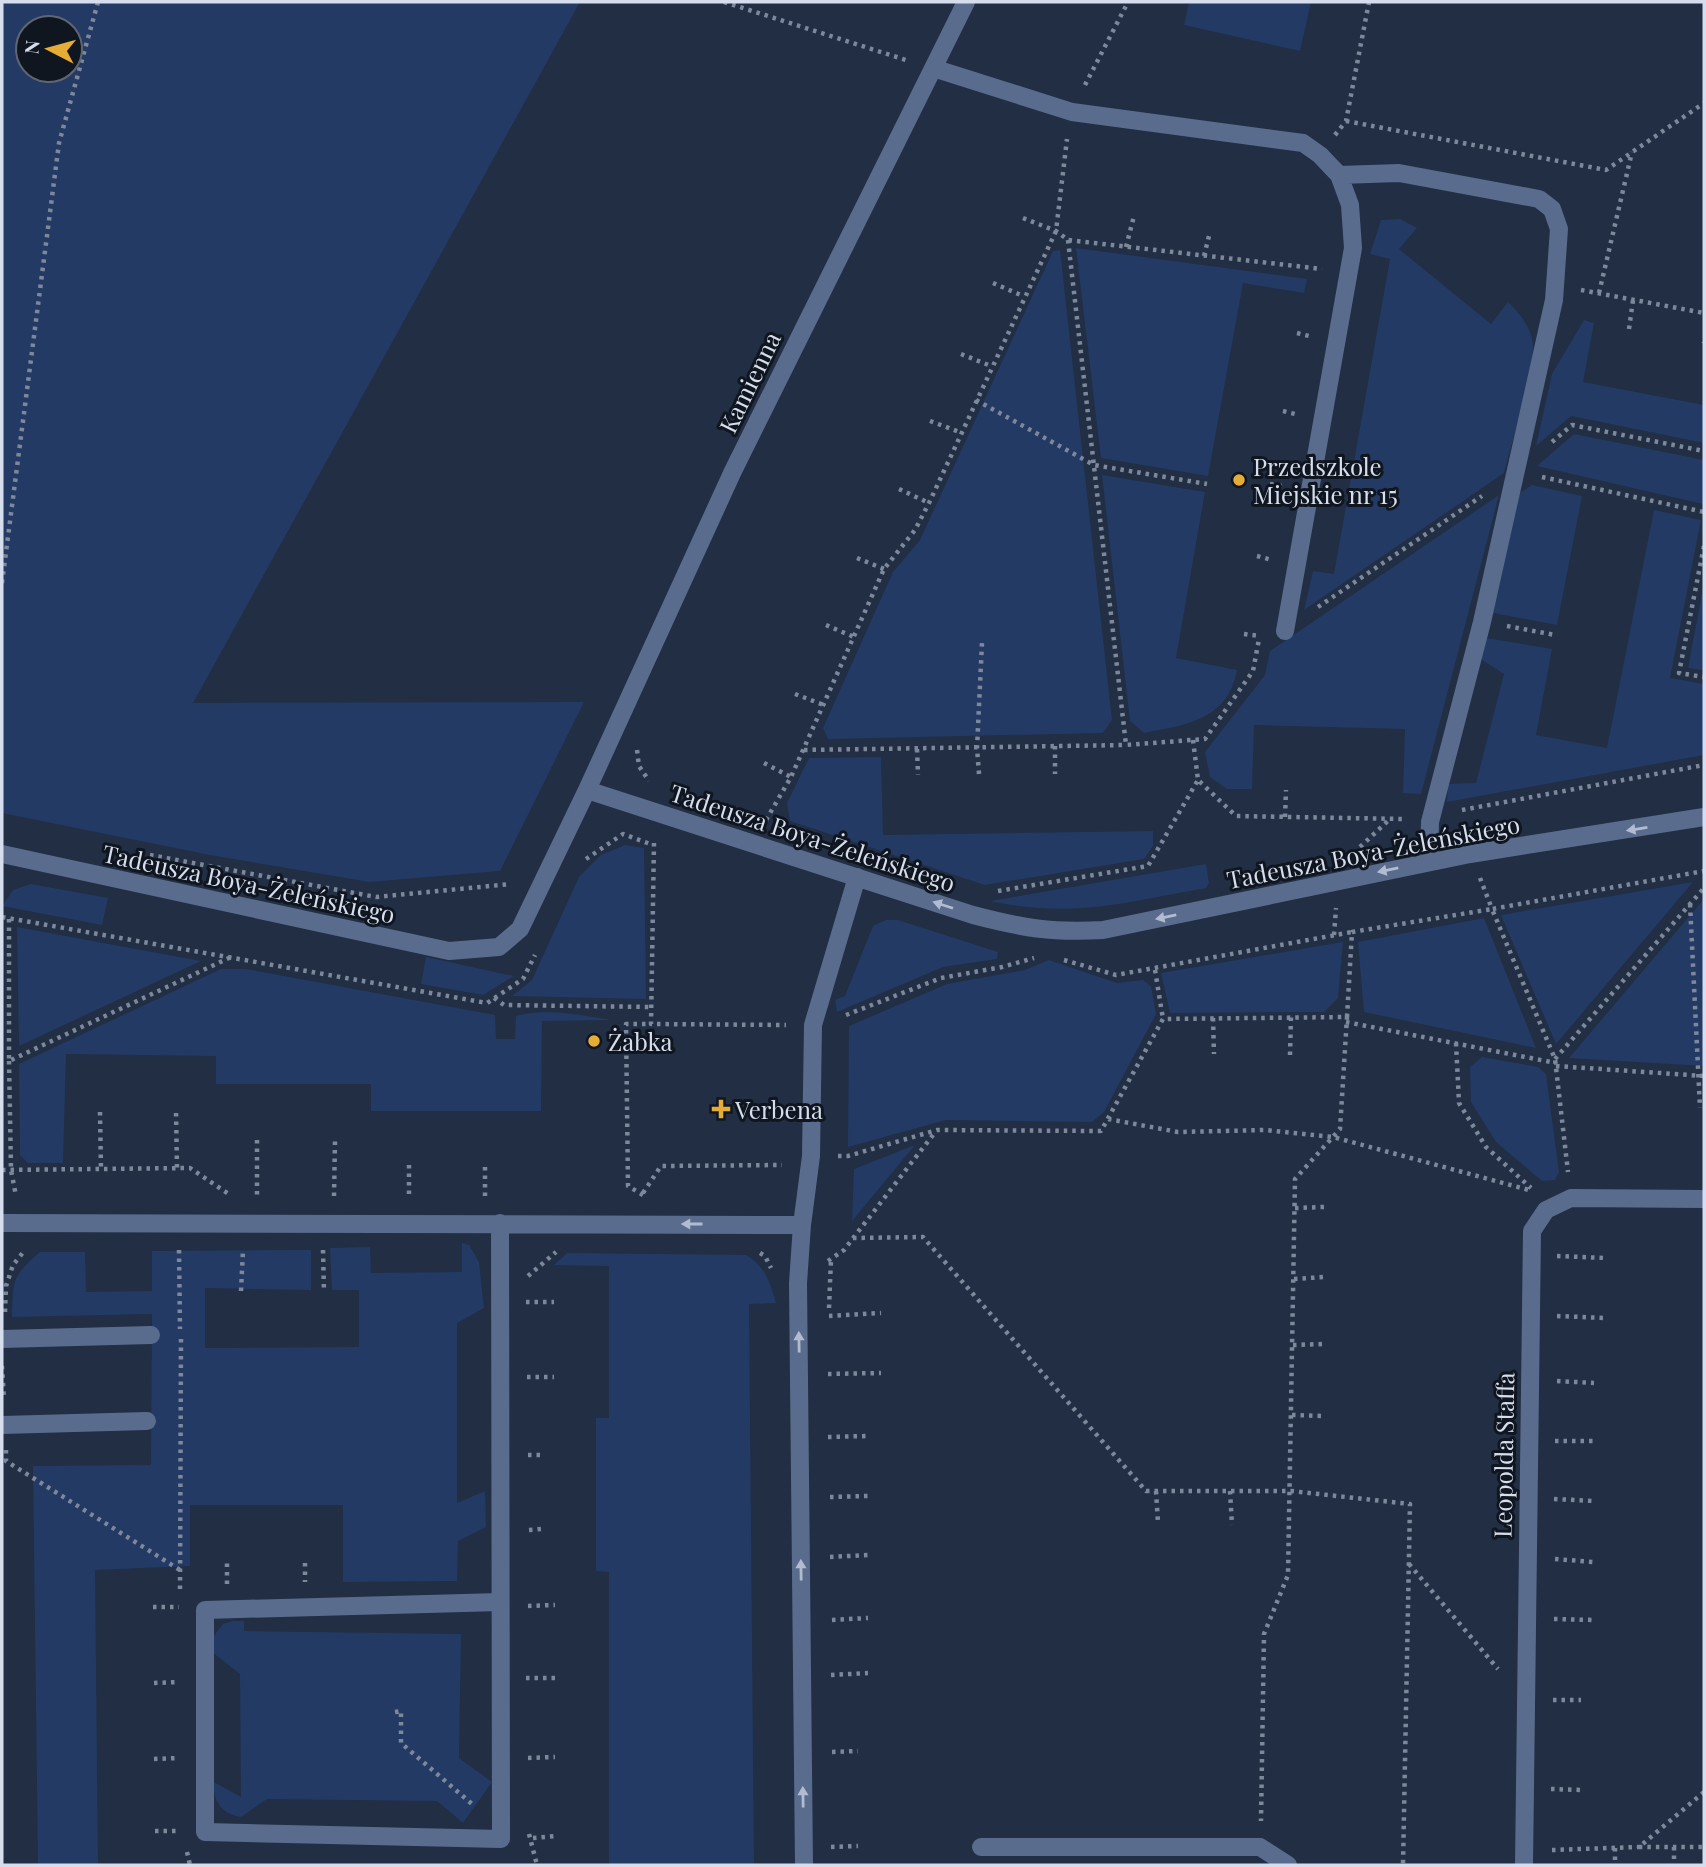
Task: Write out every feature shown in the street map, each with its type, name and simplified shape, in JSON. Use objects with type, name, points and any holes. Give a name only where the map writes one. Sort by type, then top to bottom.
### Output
[{"type":"street","name":"Kamienna","points":[[587,790],[733,471],[966,2]]},
{"type":"street","points":[[933,68],[1072,111],[1303,143],[1320,155],[1339,175],[1350,205],[1353,248],[1284,631]]},
{"type":"street","points":[[1339,175],[1399,173],[1539,199],[1552,209],[1559,229],[1556,285],[1482,622],[1432,816],[1429,862]]},
{"type":"street","name":"Tadeusza Boya-Żeleńskiego","points":[[2,853],[449,951],[499,947],[520,929],[587,790],[973,915],[1032,930],[1072,932],[1103,930],[1470,854],[1704,817]]},
{"type":"street","points":[[804,1865],[798,1283],[811,1156],[813,1025],[858,877]]},
{"type":"street","points":[[1571,1198],[1704,1199]]},
{"type":"street","name":"Leopolda Staffa","points":[[1524,1858],[1532,1231],[1546,1210],[1571,1198]]},
{"type":"street","points":[[2,1223],[244,1221],[802,1225]]},
{"type":"street","points":[[500,1223],[509,1604],[501,1839],[205,1832],[205,1610],[509,1604]]},
{"type":"street","points":[[2,1339],[151,1335]]},
{"type":"street","points":[[3,1425],[147,1421]]},
{"type":"street","points":[[981,1847],[1260,1847],[1288,1865]]},
{"type":"path","points":[[2,583],[59,144],[98,2]]},
{"type":"path","points":[[724,2],[933,68]]},
{"type":"path","points":[[752,845],[804,750],[884,569],[915,530],[929,503],[1023,296],[1056,231],[1072,111],[1128,2]]},
{"type":"path","points":[[1320,155],[1346,121],[1369,2]]},
{"type":"path","points":[[1346,121],[1606,170],[1704,103]]},
{"type":"path","points":[[1599,293],[1632,151]]},
{"type":"path","points":[[1126,247],[1134,216]]},
{"type":"path","points":[[1023,218],[1056,231],[1068,240],[1326,269],[1323,283]]},
{"type":"path","points":[[1204,256],[1210,232]]},
{"type":"path","points":[[1068,240],[1126,745]]},
{"type":"path","points":[[993,283],[1023,296]]},
{"type":"path","points":[[1556,285],[1704,313]]},
{"type":"path","points":[[1629,329],[1633,300]]},
{"type":"path","points":[[1297,333],[1314,337]]},
{"type":"path","points":[[961,354],[991,366]]},
{"type":"path","points":[[976,400],[1094,465],[1206,484]]},
{"type":"path","points":[[1283,411],[1299,415],[1297,427]]},
{"type":"path","points":[[930,421],[962,433]]},
{"type":"path","points":[[1244,634],[1274,638],[1517,471],[1572,425],[1704,451]]},
{"type":"path","points":[[1517,471],[1704,512]]},
{"type":"path","points":[[1270,484],[1287,487],[1284,499]]},
{"type":"path","points":[[900,489],[929,503]]},
{"type":"path","points":[[1704,546],[1679,673],[1704,677]]},
{"type":"path","points":[[1270,573],[1275,548]]},
{"type":"path","points":[[1258,556],[1273,561]]},
{"type":"path","points":[[857,558],[884,569]]},
{"type":"path","points":[[1482,622],[1555,635]]},
{"type":"path","points":[[804,750],[1126,745],[1205,739],[1253,671],[1261,624]]},
{"type":"path","points":[[826,625],[854,637]]},
{"type":"path","points":[[979,774],[977,748],[982,643]]},
{"type":"path","points":[[794,694],[824,705]]},
{"type":"path","points":[[1193,740],[1198,780],[1236,816],[1432,816],[1704,765]]},
{"type":"path","points":[[1055,746],[1055,774]]},
{"type":"path","points":[[917,749],[918,775]]},
{"type":"path","points":[[764,763],[791,777]]},
{"type":"path","points":[[1285,817],[1286,790]]},
{"type":"path","points":[[651,1024],[653,845]]},
{"type":"path","points":[[146,854],[376,897],[510,885],[516,873]]},
{"type":"path","points":[[1470,854],[1556,1062],[1571,1198]]},
{"type":"path","points":[[1056,958],[1116,975],[1155,970],[1352,932],[1704,871]]},
{"type":"path","points":[[1556,1062],[1704,888]]},
{"type":"path","points":[[1690,904],[1702,1076],[1700,1108]]},
{"type":"path","points":[[2,917],[9,919],[9,1061],[232,957]]},
{"type":"path","points":[[1260,1847],[1265,1634],[1287,1575],[1296,1179],[1340,1129],[1352,932]]},
{"type":"path","points":[[643,1194],[628,1186],[626,1024],[813,1025],[831,1021],[941,978],[1002,967],[1044,955],[1031,951]]},
{"type":"path","points":[[645,1206],[643,1194],[661,1166],[786,1165],[811,1156],[848,1156],[937,1130],[1101,1131],[1163,1019],[1155,970]]},
{"type":"path","points":[[494,998],[504,1005],[651,1007]]},
{"type":"path","points":[[1290,1055],[1291,1017]]},
{"type":"path","points":[[1213,1018],[1214,1055]]},
{"type":"path","points":[[1163,1019],[1347,1019],[1556,1062],[1702,1076]]},
{"type":"path","points":[[1108,1119],[1178,1132],[1265,1130],[1333,1137],[1535,1191],[1486,1147],[1459,1103],[1456,1043]]},
{"type":"path","points":[[100,1112],[101,1169]]},
{"type":"path","points":[[176,1113],[177,1168]]},
{"type":"path","points":[[798,1283],[844,1250],[937,1130]]},
{"type":"path","points":[[257,1140],[257,1204]]},
{"type":"path","points":[[333,1204],[335,1141]]},
{"type":"path","points":[[409,1165],[410,1203]]},
{"type":"path","points":[[2,1170],[190,1168],[243,1205],[241,1291]]},
{"type":"path","points":[[1295,1208],[1324,1207]]},
{"type":"path","points":[[323,1222],[324,1292]]},
{"type":"path","points":[[853,1238],[923,1237],[1146,1491],[1291,1491],[1410,1504],[1403,1865]]},
{"type":"path","points":[[178,1243],[180,1619]]},
{"type":"path","points":[[1553,1256],[1606,1258]]},
{"type":"path","points":[[1294,1279],[1324,1278]]},
{"type":"path","points":[[829,1316],[881,1313]]},
{"type":"path","points":[[1550,1316],[1605,1318]]},
{"type":"path","points":[[1293,1345],[1324,1344]]},
{"type":"path","points":[[828,1374],[881,1373]]},
{"type":"path","points":[[519,1376],[554,1377]]},
{"type":"path","points":[[1550,1381],[1594,1383]]},
{"type":"path","points":[[1292,1415],[1324,1416]]},
{"type":"path","points":[[3,1425],[6,1461],[180,1570]]},
{"type":"path","points":[[828,1437],[869,1436]]},
{"type":"path","points":[[1551,1440],[1594,1441]]},
{"type":"path","points":[[1156,1491],[1158,1522]]},
{"type":"path","points":[[1230,1491],[1232,1525]]},
{"type":"path","points":[[830,1497],[869,1496]]},
{"type":"path","points":[[1550,1499],[1594,1500]]},
{"type":"path","points":[[830,1557],[868,1555]]},
{"type":"path","points":[[1550,1559],[1594,1562]]},
{"type":"path","points":[[1408,1563],[1525,1699],[1581,1700]]},
{"type":"path","points":[[292,1586],[305,1586]]},
{"type":"path","points":[[215,1587],[240,1587]]},
{"type":"path","points":[[180,1589],[192,1588]]},
{"type":"path","points":[[509,1604],[555,1605]]},
{"type":"path","points":[[153,1607],[180,1607]]},
{"type":"path","points":[[832,1620],[868,1618]]},
{"type":"path","points":[[1549,1619],[1593,1620]]},
{"type":"path","points":[[180,1670],[180,1695]]},
{"type":"path","points":[[831,1675],[868,1673]]},
{"type":"path","points":[[518,1678],[555,1678]]},
{"type":"path","points":[[154,1683],[180,1682]]},
{"type":"path","points":[[395,1712],[401,1711],[401,1743],[483,1813],[485,1839]]},
{"type":"path","points":[[180,1745],[180,1770]]},
{"type":"path","points":[[832,1752],[858,1751]]},
{"type":"path","points":[[520,1758],[555,1757]]},
{"type":"path","points":[[154,1759],[180,1758]]},
{"type":"path","points":[[1550,1789],[1581,1790]]},
{"type":"path","points":[[1639,1847],[1704,1792]]},
{"type":"path","points":[[178,1819],[178,1831],[190,1865]]},
{"type":"path","points":[[155,1831],[178,1831]]},
{"type":"path","points":[[533,1838],[555,1836]]},
{"type":"path","points":[[831,1847],[858,1846]]},
{"type":"path","points":[[1615,1847],[1615,1865]]},
{"type":"path","points":[[1524,1858],[1615,1847],[1704,1847]]},
{"type":"path","points":[[1674,1847],[1675,1865]]},
{"type":"shaded area","points":[[2,2],[580,2],[193,703],[584,702],[500,871],[369,882],[210,855],[2,813]]},
{"type":"shaded area","points":[[1189,2],[1311,2],[1300,51],[1184,25]]},
{"type":"shaded area","points":[[1400,219],[1417,228],[1399,249],[1491,324],[1508,302],[1521,317],[1533,342],[1532,363],[1525,394],[1504,473],[1304,610],[1313,571],[1334,574],[1390,259],[1370,254],[1381,220]]},
{"type":"shaded area","points":[[1076,248],[1307,279],[1304,293],[1243,283],[1208,476],[1101,458]]},
{"type":"shaded area","points":[[1060,250],[1112,720],[1103,733],[828,739],[823,728],[893,572],[920,540],[1053,251]]},
{"type":"shaded area","points":[[1584,320],[1594,323],[1583,382],[1704,405],[1704,443],[1571,416],[1536,446],[1552,374]]},
{"type":"shaded area","points":[[1574,434],[1704,460],[1703,504],[1537,466]]},
{"type":"shaded area","points":[[1102,475],[1205,492],[1176,658],[1237,670],[1225,700],[1215,710],[1190,723],[1144,733],[1130,721]]},
{"type":"shaded area","points":[[1532,485],[1582,496],[1557,625],[1493,613],[1520,493]]},
{"type":"shaded area","points":[[1499,495],[1421,794],[1403,793],[1405,729],[1254,725],[1252,789],[1227,789],[1210,777],[1205,752],[1265,675],[1270,651]]},
{"type":"shaded area","points":[[1654,510],[1701,520],[1670,678],[1704,684],[1704,755],[1447,802],[1448,784],[1476,783],[1504,674],[1479,658],[1487,638],[1552,649],[1536,735],[1607,748]]},
{"type":"shaded area","points":[[1704,583],[1704,669],[1702,670],[1688,668]]},
{"type":"shaded area","points":[[881,757],[883,835],[1153,831],[1153,846],[1144,859],[985,885],[790,821],[787,803],[809,758]]},
{"type":"shaded area","points":[[625,845],[644,848],[646,999],[512,996],[532,980],[579,877],[601,855]]},
{"type":"shaded area","points":[[1206,864],[1209,883],[1206,888],[1124,903],[1047,909],[990,901]]},
{"type":"shaded area","points":[[1693,882],[1556,1044],[1501,915]]},
{"type":"shaded area","points":[[31,884],[108,898],[102,925],[2,906],[13,890]]},
{"type":"shaded area","points":[[1704,899],[1704,1066],[1569,1058]]},
{"type":"shaded area","points":[[1484,918],[1536,1048],[1364,1012],[1358,942]]},
{"type":"shaded area","points":[[886,920],[898,920],[998,952],[997,959],[943,967],[837,1012],[835,1000],[845,996],[873,926]]},
{"type":"shaded area","points":[[17,927],[201,961],[19,1046]]},
{"type":"shaded area","points":[[1343,942],[1338,998],[1324,1012],[1170,1013],[1161,973]]},
{"type":"shaded area","points":[[426,957],[514,976],[483,995],[421,984]]},
{"type":"shaded area","points":[[1049,960],[1117,983],[1143,980],[1151,986],[1156,1014],[1104,1112],[1092,1122],[946,1120],[848,1147],[849,1026],[947,984],[1025,970]]},
{"type":"shaded area","points":[[221,969],[246,969],[495,1015],[496,1039],[515,1039],[516,1016],[527,1013],[563,1013],[611,1020],[542,1021],[541,1111],[371,1111],[371,1084],[216,1084],[216,1056],[66,1054],[63,1163],[28,1163],[20,1155],[19,1064]]},
{"type":"shaded area","points":[[1482,1057],[1538,1067],[1546,1074],[1559,1172],[1555,1180],[1542,1181],[1496,1142],[1471,1102],[1470,1067]]},
{"type":"shaded area","points":[[915,1145],[852,1221],[854,1169]]},
{"type":"shaded area","points":[[462,1243],[469,1245],[479,1262],[484,1308],[457,1323],[457,1503],[485,1491],[486,1527],[458,1541],[457,1581],[343,1582],[343,1505],[190,1505],[190,1566],[95,1570],[98,1865],[38,1865],[33,1466],[151,1465],[152,1314],[12,1317],[14,1287],[19,1273],[40,1252],[85,1252],[86,1292],[152,1291],[152,1251],[311,1250],[311,1290],[205,1288],[205,1348],[359,1347],[359,1290],[332,1290],[330,1248],[370,1247],[371,1273],[462,1272]]},
{"type":"shaded area","points":[[567,1253],[746,1255],[762,1269],[774,1295],[776,1303],[749,1304],[754,1865],[609,1865],[609,1572],[596,1571],[596,1418],[609,1418],[609,1266],[554,1265]]},
{"type":"shaded area","points":[[244,1621],[244,1631],[461,1634],[459,1758],[492,1782],[463,1823],[437,1801],[267,1799],[241,1817],[224,1810],[217,1801],[214,1782],[241,1797],[240,1674],[212,1652],[212,1638],[223,1624]]},
{"type":"place","name":"Przedszkole Miejskie nr 15","points":[[1239,480]]},
{"type":"place","name":"Żabka","points":[[594,1041]]},
{"type":"place","name":"Verbena","points":[[721,1109]]}]
